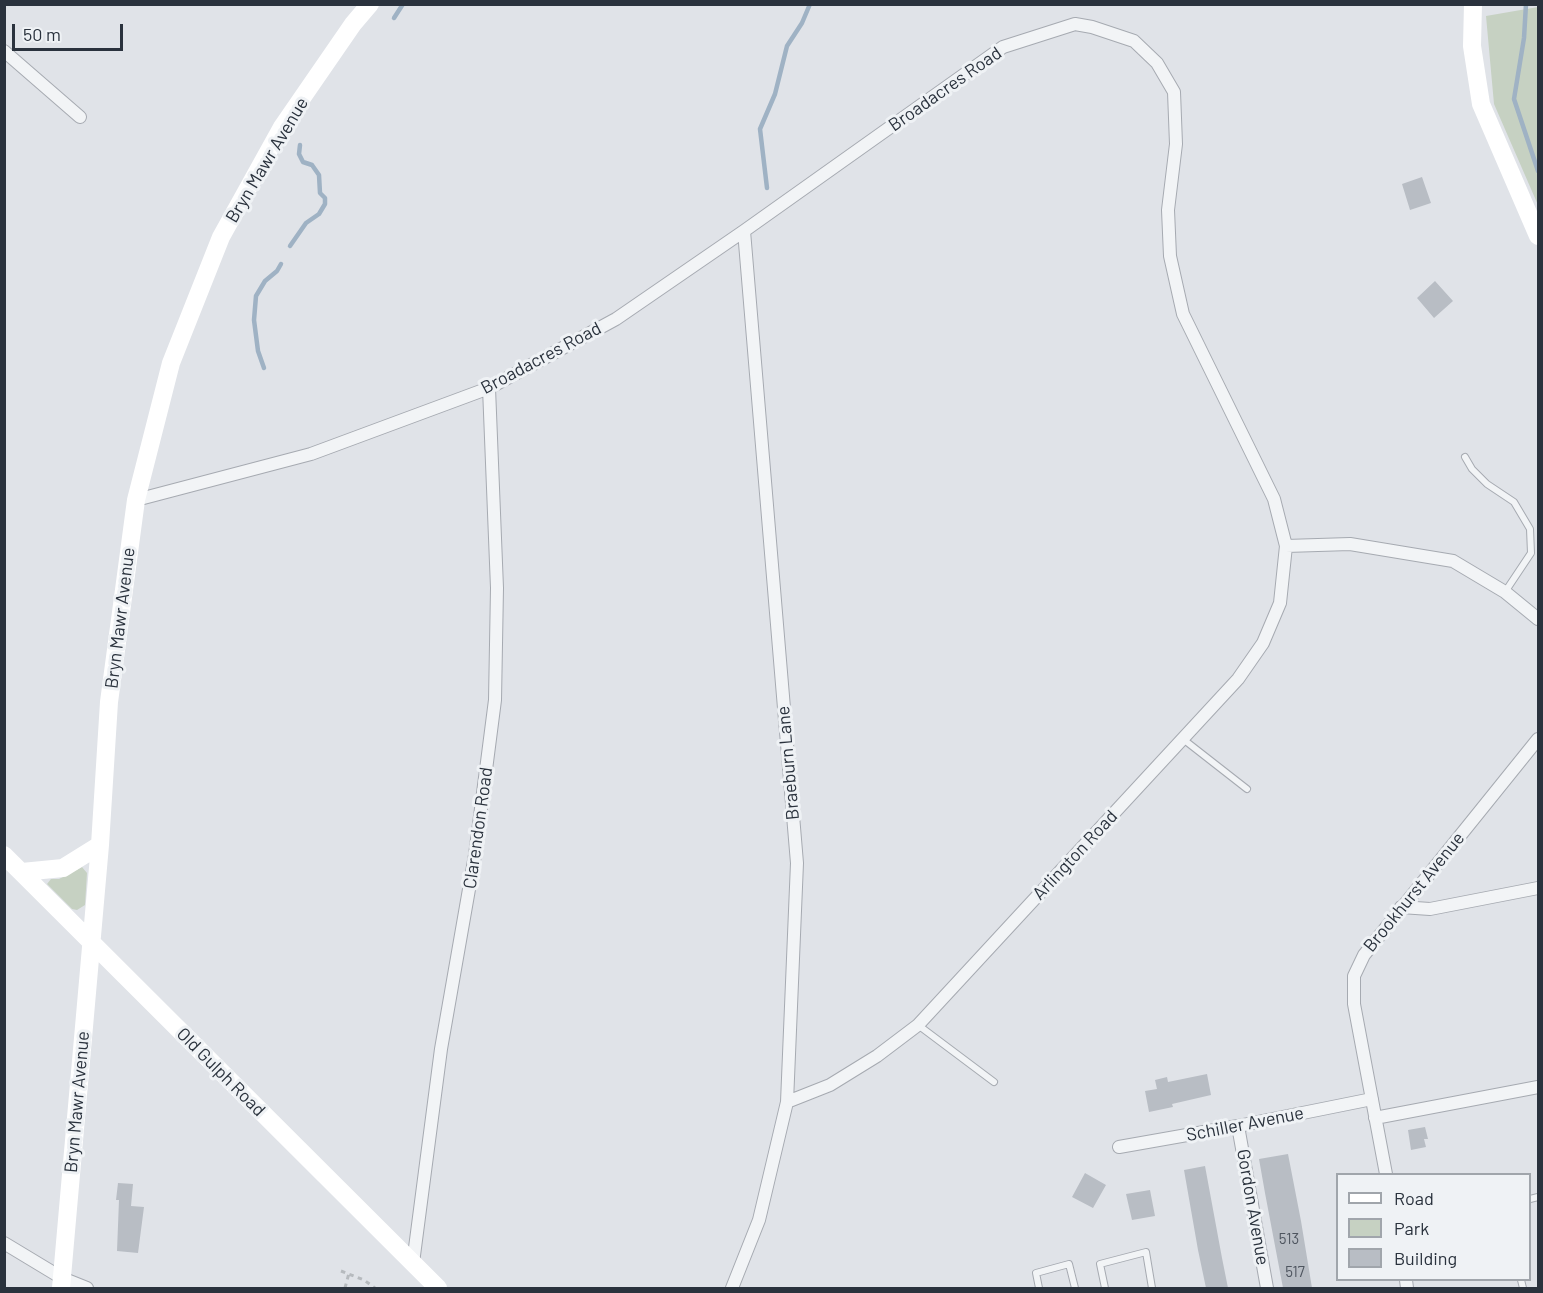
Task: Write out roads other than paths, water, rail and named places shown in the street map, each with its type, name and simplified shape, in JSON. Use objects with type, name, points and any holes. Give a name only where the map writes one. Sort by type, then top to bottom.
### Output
[{"type":"street","name":"Bryn Mawr Avenue","points":[[62,1283],[100,845],[110,702],[136,500],[171,363],[221,237],[282,127],[353,24],[370,4]]},
{"type":"street","points":[[1473,4],[1472,46],[1481,104],[1539,236]]},
{"type":"street","name":"Broadacres Road","points":[[136,500],[311,454],[489,388],[615,319],[744,231],[1003,47],[1075,24],[1092,27],[1134,41],[1157,63],[1174,92],[1176,144],[1168,210],[1170,256],[1183,314],[1274,499],[1286,546]]},
{"type":"street","points":[[4,51],[80,117]]},
{"type":"street","name":"Braeburn Lane","points":[[732,1288],[759,1220],[787,1102],[797,863],[744,231]]},
{"type":"street","name":"Clarendon Road","points":[[413,1263],[441,1049],[475,855],[495,700],[497,588],[489,388]]},
{"type":"street","points":[[1286,546],[1350,544],[1453,561],[1505,592],[1539,619]]},
{"type":"street","name":"Arlington Road","points":[[787,1102],[830,1085],[878,1056],[918,1025],[1238,679],[1263,644],[1280,603],[1286,546]]},
{"type":"street","name":"Brookhurst Avenue","points":[[1386,1173],[1354,1004],[1354,975],[1364,955],[1539,739]]},
{"type":"street","points":[[22,872],[63,868],[100,845]]},
{"type":"street","name":"Old Gulph Road","points":[[4,855],[438,1288]]},
{"type":"street","points":[[1401,908],[1430,909],[1539,888]]},
{"type":"street","points":[[1375,1118],[1539,1087]]},
{"type":"street","name":"Schiller Avenue","points":[[1119,1148],[1372,1099]]},
{"type":"street","name":"Gordon Avenue","points":[[1238,1126],[1267,1288]]},
{"type":"street","points":[[4,1243],[62,1283],[87,1288]]},
{"type":"lane","points":[[1465,457],[1472,469],[1487,484],[1514,502],[1530,529],[1531,553],[1505,592]]},
{"type":"lane","points":[[1183,739],[1247,789]]},
{"type":"lane","points":[[918,1025],[994,1082]]},
{"type":"lane","points":[[1105,1288],[1100,1264],[1146,1252],[1152,1288]]},
{"type":"lane","points":[[1039,1288],[1036,1273],[1069,1264],[1074,1288]]},
{"type":"waterway","points":[[394,18],[403,4]]},
{"type":"waterway","points":[[767,188],[760,129],[775,94],[787,46],[802,23],[810,4]]},
{"type":"waterway","points":[[1526,4],[1524,38],[1514,99],[1538,171]]},
{"type":"waterway","points":[[290,246],[306,223],[319,214],[325,204],[325,198],[320,193],[319,175],[312,165],[303,162],[299,154],[300,145]]},
{"type":"waterway","points":[[264,368],[258,351],[254,320],[256,296],[265,281],[277,271],[281,264]]}]
